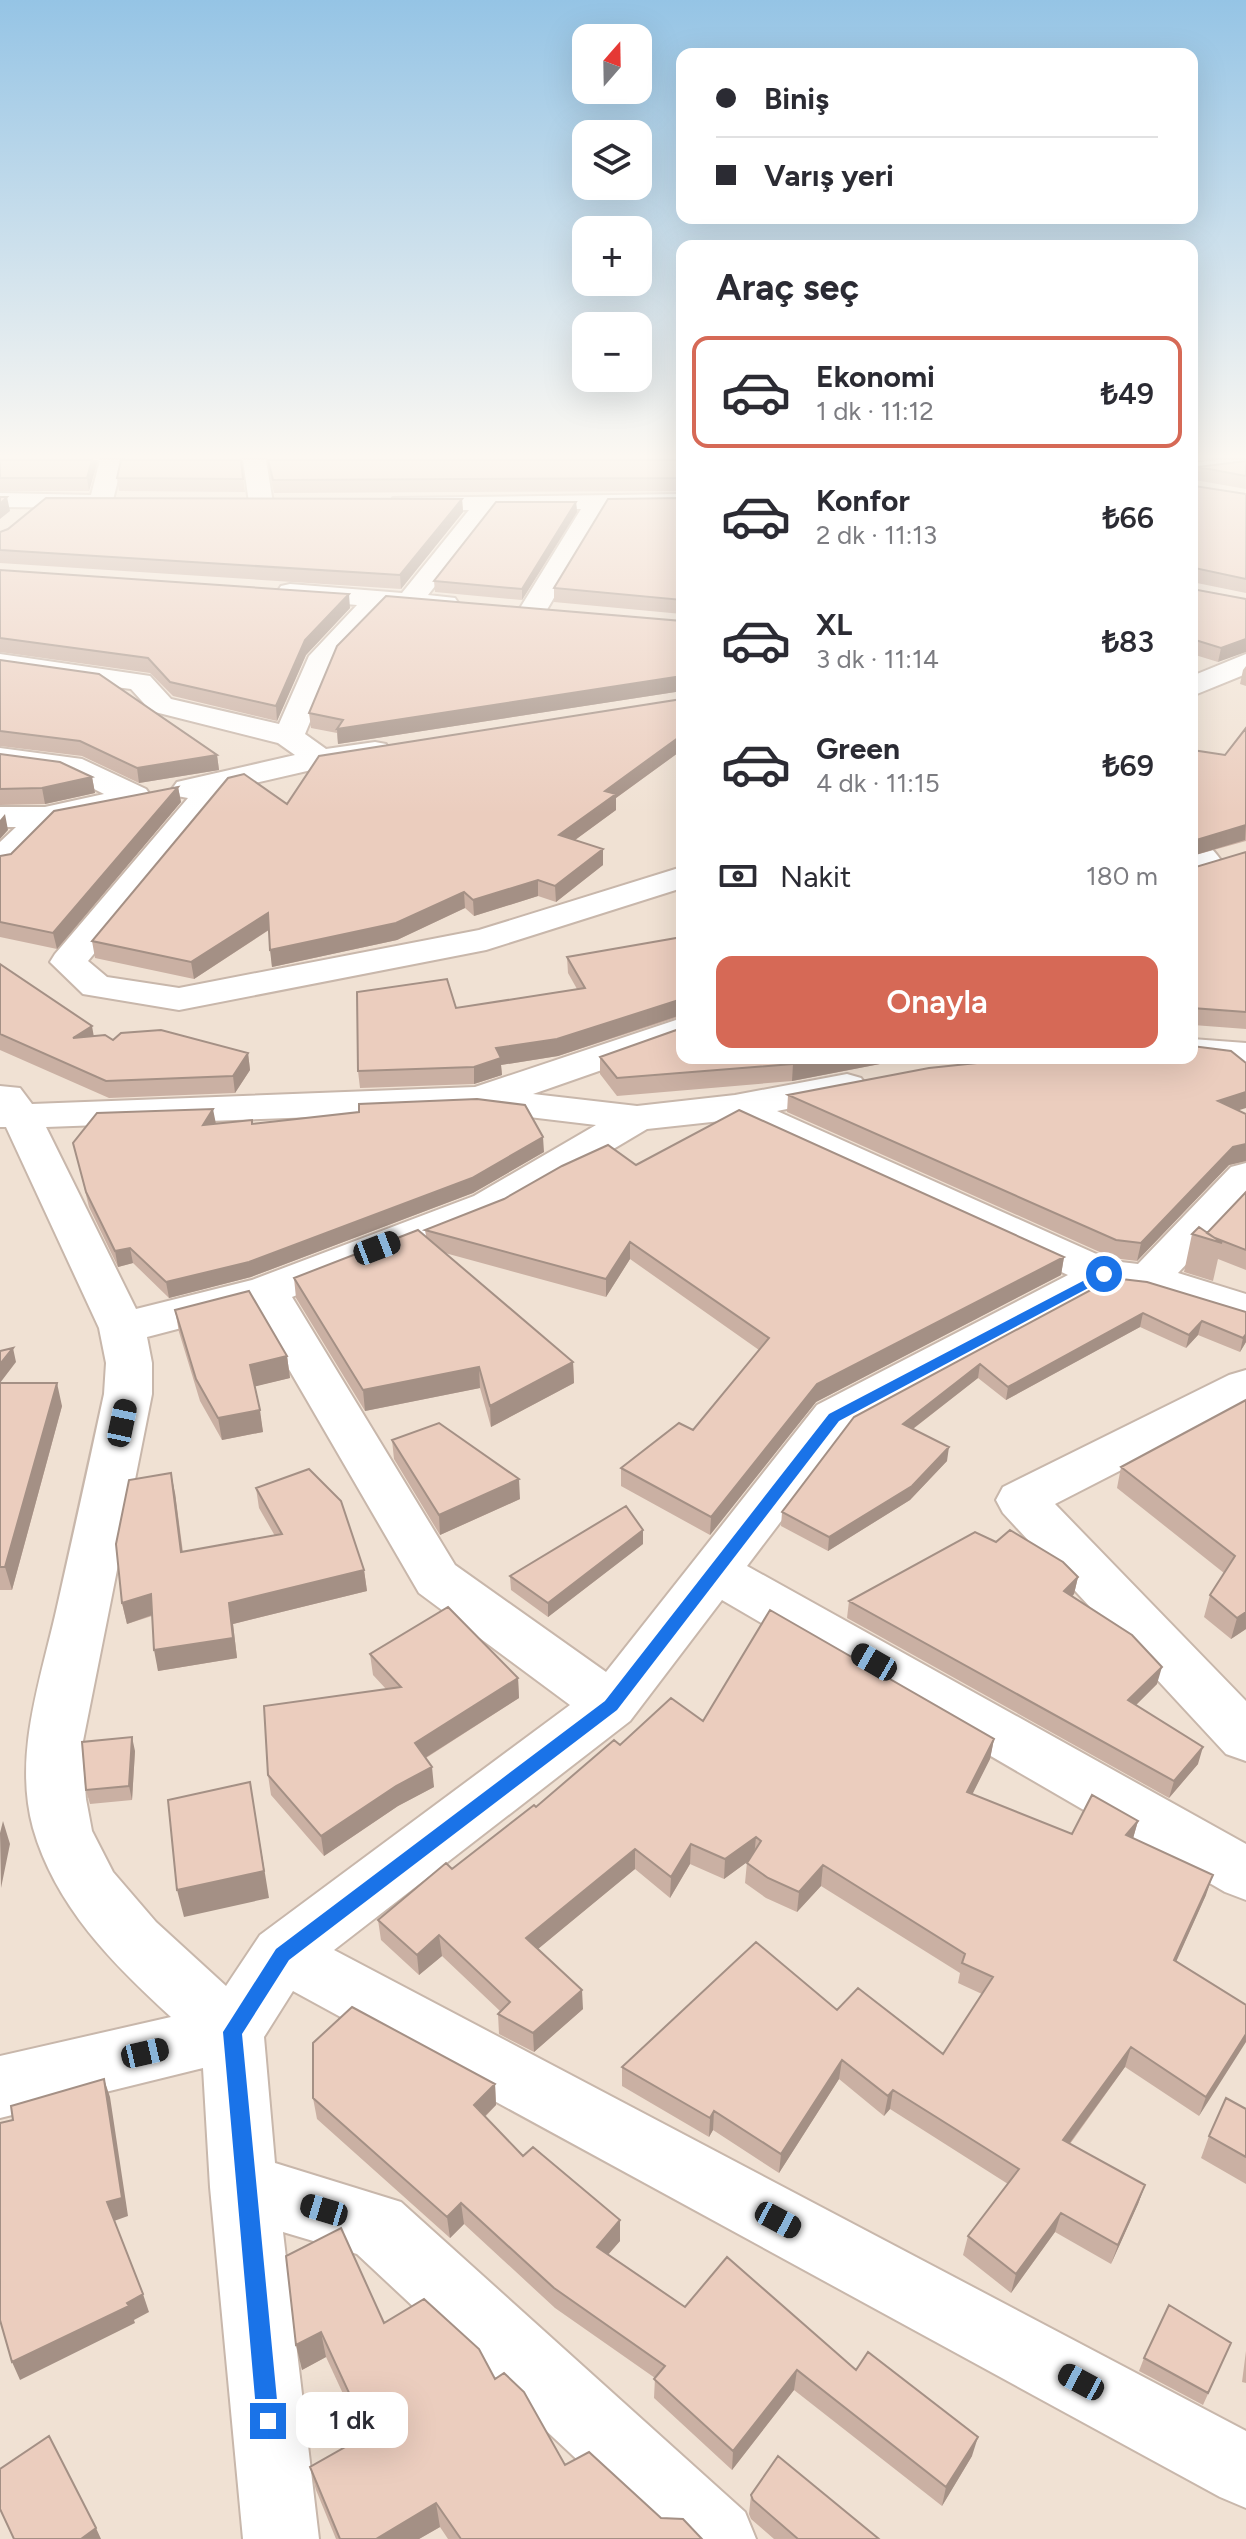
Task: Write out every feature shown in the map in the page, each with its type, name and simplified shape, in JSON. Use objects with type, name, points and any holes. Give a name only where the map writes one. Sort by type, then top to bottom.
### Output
[{"type":"street","points":[[410,600],[427,578]]},
{"type":"street","points":[[531,613],[552,578]]},
{"type":"street","points":[[269,591],[470,606]]},
{"type":"street","points":[[289,736],[323,656],[379,598]]},
{"type":"street","points":[[500,610],[561,615]]},
{"type":"street","points":[[0,663],[140,682],[161,705],[289,736],[320,759]]},
{"type":"street","points":[[1198,684],[1246,663]]},
{"type":"street","points":[[0,817],[45,817],[135,796],[217,784],[320,759],[398,747]]},
{"type":"street","points":[[0,757],[71,766],[135,796]]},
{"type":"street","points":[[217,784],[68,962],[96,986],[179,999],[486,939],[676,879]]},
{"type":"street","points":[[0,811],[45,817]]},
{"type":"street","points":[[0,861],[45,817]]},
{"type":"street","points":[[478,1099],[676,1031]]},
{"type":"street","points":[[1198,1051],[1246,1055]]},
{"type":"street","points":[[232,2032],[105,1912],[68,1844],[55,1789],[54,1746],[128,1394],[129,1363],[122,1328],[7,1106],[478,1099],[637,1118],[735,1107],[882,1079]]},
{"type":"street","points":[[735,1107],[1126,1276],[1246,1309]]},
{"type":"street","points":[[122,1328],[266,1291],[489,1205],[637,1118]]},
{"type":"street","points":[[281,2539],[244,2187],[232,2032],[282,1954],[611,1705],[834,1417],[1126,1276],[1246,1176]]},
{"type":"street","points":[[266,1291],[437,1579],[611,1705]]},
{"type":"street","points":[[1246,1386],[1021,1500],[1246,1738]]},
{"type":"street","points":[[714,1571],[1246,1874]]},
{"type":"street","points":[[282,1954],[1246,2471]]},
{"type":"street","points":[[0,2087],[232,2032]]},
{"type":"street","points":[[244,2187],[377,2226],[718,2539]]},
{"type":"shaded area","points":[[0,578],[676,578],[676,1064],[1198,1064],[1198,578],[1246,578],[1246,2539],[0,2539]]},
{"type":"building","points":[[0,578],[123,578],[349,594],[305,640],[276,706],[170,682],[148,658],[0,638]]},
{"type":"building","points":[[436,578],[529,578],[522,589],[434,581]]},
{"type":"building","points":[[560,578],[676,578],[676,599],[554,588]]},
{"type":"building","points":[[1198,590],[1246,599],[1246,639],[1221,648],[1198,641]]},
{"type":"building","points":[[386,596],[676,620],[676,677],[337,729],[343,720],[309,713],[337,646]]},
{"type":"building","points":[[0,660],[99,674],[217,755],[137,768],[80,741],[0,731]]},
{"type":"building","points":[[676,700],[676,739],[605,791],[616,794],[559,835],[603,849],[555,886],[538,880],[473,900],[464,892],[396,923],[270,950],[268,913],[191,962],[92,941],[228,778],[244,774],[287,804],[319,756]]},
{"type":"building","points":[[1246,728],[1246,825],[1198,839],[1198,751],[1225,755]]},
{"type":"building","points":[[0,754],[60,762],[92,777],[42,788],[0,789]]},
{"type":"building","points":[[178,787],[53,933],[0,922],[0,856],[11,854],[54,811]]},
{"type":"building","points":[[1246,852],[1246,1012],[1198,1008],[1198,866]]},
{"type":"building","points":[[676,938],[676,1001],[557,1039],[496,1048],[501,1058],[474,1067],[358,1071],[357,992],[447,979],[456,1008],[585,988],[567,957]]},
{"type":"building","points":[[0,964],[92,1026],[73,1038],[105,1035],[113,1040],[121,1033],[161,1030],[248,1053],[233,1076],[106,1081],[0,1034]]},
{"type":"building","points":[[676,1030],[676,1064],[793,1064],[617,1078],[600,1057]]},
{"type":"building","points":[[1198,1047],[1231,1051],[1246,1063],[1246,1092],[1218,1101],[1246,1114],[1246,1144],[1233,1147],[1141,1243],[1116,1240],[788,1095],[929,1068],[967,1064],[1198,1064]]},
{"type":"building","points":[[477,1099],[525,1105],[543,1137],[472,1178],[249,1262],[166,1282],[130,1248],[115,1251],[86,1192],[73,1143],[97,1113],[213,1109],[203,1125],[252,1120],[252,1124],[359,1112],[359,1104]]},
{"type":"building","points":[[739,1110],[1064,1257],[817,1384],[711,1517],[621,1468],[679,1423],[693,1430],[769,1338],[630,1242],[606,1279],[425,1230],[504,1199],[562,1166],[608,1145],[636,1165]]},
{"type":"building","points":[[1246,1192],[1246,1250],[1207,1233]]},
{"type":"building","points":[[1199,1227],[1222,1243],[1192,1234]]},
{"type":"building","points":[[418,1230],[573,1362],[490,1406],[479,1367],[363,1390],[294,1278]]},
{"type":"building","points":[[1113,1278],[1147,1282],[1246,1312],[1246,1334],[1243,1338],[1202,1321],[1189,1335],[1143,1313],[1008,1387],[980,1364],[903,1424],[949,1447],[912,1486],[829,1537],[782,1512],[854,1417]]},
{"type":"building","points":[[249,1291],[287,1356],[250,1365],[260,1410],[218,1418],[196,1379],[175,1310]]},
{"type":"building","points":[[13,1348],[0,1364],[0,1351]]},
{"type":"building","points":[[0,1383],[57,1383],[5,1567],[0,1567]]},
{"type":"building","points":[[1246,1400],[1246,1612],[1237,1618],[1210,1595],[1235,1556],[1121,1467]]},
{"type":"building","points":[[439,1423],[519,1479],[439,1515],[392,1440]]},
{"type":"building","points":[[309,1469],[341,1501],[364,1570],[229,1603],[233,1638],[154,1650],[151,1594],[122,1603],[116,1544],[129,1480],[171,1473],[181,1552],[282,1534],[256,1488]]},
{"type":"building","points":[[626,1506],[643,1530],[548,1603],[510,1576]]},
{"type":"building","points":[[1010,1530],[1063,1562],[1078,1577],[1064,1591],[1132,1635],[1162,1667],[1128,1700],[1203,1747],[1174,1781],[849,1601],[975,1532],[996,1542]]},
{"type":"building","points":[[448,1607],[518,1678],[415,1743],[432,1767],[396,1786],[321,1836],[268,1775],[264,1706],[401,1687],[370,1654]]},
{"type":"building","points":[[770,1610],[994,1739],[967,1792],[1072,1834],[1092,1795],[1138,1821],[1126,1835],[1213,1875],[1174,1960],[1246,2005],[1246,2034],[1206,2097],[1131,2047],[1063,2140],[1145,2185],[1118,2245],[1061,2213],[1016,2274],[968,2236],[1019,2169],[893,2090],[888,2096],[842,2060],[781,2154],[714,2111],[710,2118],[622,2067],[756,1942],[837,2010],[858,1988],[943,2054],[993,1977],[962,1963],[965,1954],[823,1865],[799,1892],[768,1878],[747,1863],[761,1841],[756,1837],[725,1859],[691,1844],[671,1877],[635,1849],[526,1938],[582,1990],[533,2033],[498,2014],[510,2002],[439,1935],[417,1955],[378,1920],[446,1863],[452,1869],[534,1805],[536,1807],[614,1740],[620,1745],[671,1698],[703,1721]]},
{"type":"building","points":[[132,1737],[129,1786],[86,1790],[82,1742]]},
{"type":"building","points":[[250,1782],[264,1871],[177,1890],[168,1800]]},
{"type":"building","points":[[352,2007],[495,2084],[474,2105],[523,2156],[533,2147],[620,2220],[597,2247],[685,2307],[727,2257],[856,2370],[868,2352],[978,2437],[946,2487],[797,2370],[733,2451],[654,2379],[665,2366],[554,2288],[461,2203],[447,2217],[313,2098],[313,2043]]},
{"type":"building","points":[[104,2079],[122,2198],[107,2202],[143,2294],[127,2303],[129,2306],[12,2362],[0,2320],[0,2123],[13,2120],[11,2106]]},
{"type":"building","points":[[1226,2098],[1246,2109],[1246,2157],[1209,2136]]},
{"type":"building","points":[[341,2228],[384,2323],[424,2299],[479,2349],[495,2379],[504,2373],[524,2392],[565,2465],[589,2452],[661,2518],[683,2519],[702,2539],[461,2539],[436,2503],[376,2539],[340,2539],[310,2467],[368,2434],[321,2332],[296,2345],[286,2256]]},
{"type":"building","points":[[1169,2305],[1231,2343],[1208,2393],[1144,2358]]},
{"type":"building","points":[[49,2436],[96,2528],[81,2539],[14,2539],[0,2509],[0,2469]]},
{"type":"building","points":[[778,2456],[879,2539],[798,2539],[751,2495]]},
{"type":"route","points":[[268,2421],[232,2032],[282,1954],[611,1705],[834,1417],[1104,1274]]}]
